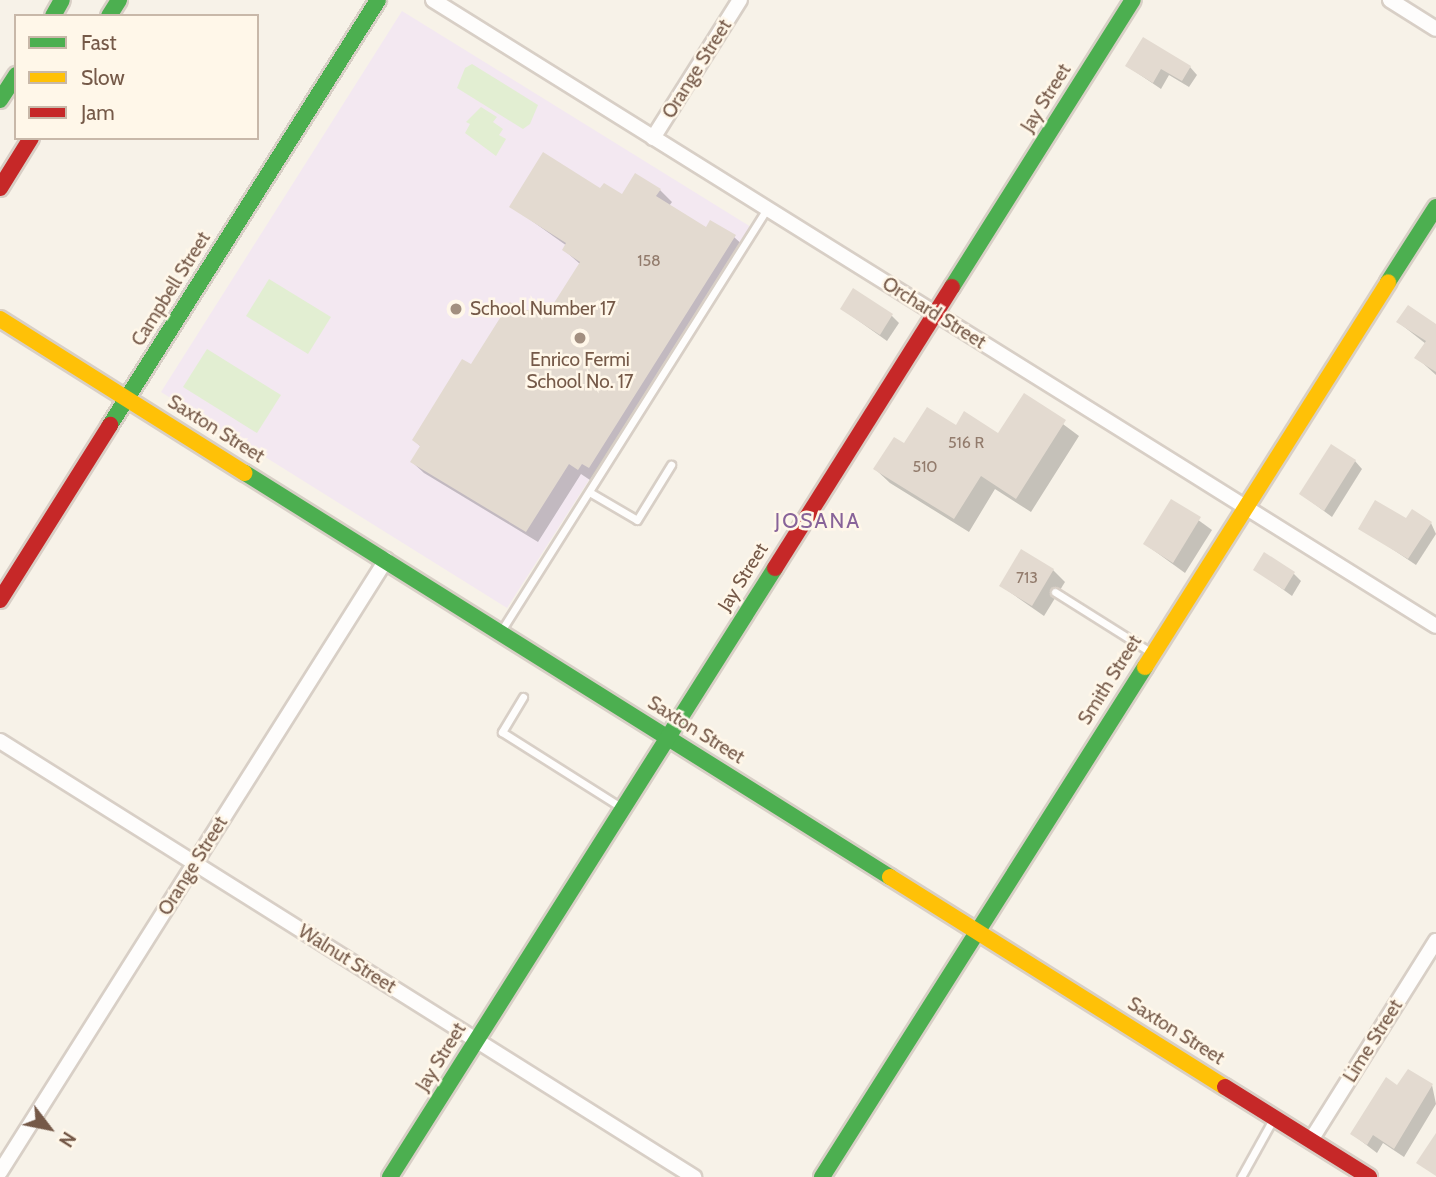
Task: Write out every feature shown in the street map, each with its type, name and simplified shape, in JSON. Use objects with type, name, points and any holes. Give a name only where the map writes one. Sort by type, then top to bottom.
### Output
[{"type":"main road","name":"Campbell Street","points":[[0,600],[378,0]]},
{"type":"main road","name":"Jay Street","points":[[390,1177],[1133,0]]},
{"type":"main road","points":[[0,100],[14,78]]},
{"type":"main road","points":[[0,188],[30,140]]},
{"type":"main road","name":"Smith Street","points":[[822,1177],[1436,207]]},
{"type":"main road","name":"Saxton Street","points":[[0,319],[1369,1177]]},
{"type":"street","name":"Orchard Street","points":[[433,0],[1245,507],[1435,622]]},
{"type":"street","name":"Orange Street","points":[[653,138],[740,0]]},
{"type":"street","points":[[1390,0],[1436,29]]},
{"type":"street","name":"Orange Street","points":[[0,1172],[386,561]]},
{"type":"street","name":"Walnut Street","points":[[0,741],[694,1177]]},
{"type":"street","name":"Lime Street","points":[[1311,1140],[1436,941]]},
{"type":"lane","points":[[500,632],[768,209]]},
{"type":"lane","points":[[591,492],[637,520],[671,465]]},
{"type":"lane","points":[[1055,592],[1152,653]]},
{"type":"lane","points":[[523,697],[502,732],[622,809]]},
{"type":"lane","points":[[1241,1177],[1274,1117]]},
{"type":"shaded area","name":"School Number 17","points":[[402,11],[751,227],[507,608],[161,392]]},
{"type":"green space","points":[[472,64],[538,105],[530,124],[523,129],[457,88],[465,68]]},
{"type":"green space","points":[[481,107],[497,117],[493,122],[503,129],[499,135],[506,139],[496,156],[465,133],[470,124],[466,122]]},
{"type":"green space","points":[[269,279],[331,317],[308,354],[246,316]]},
{"type":"green space","points":[[207,349],[281,395],[257,433],[183,387]]},
{"type":"building","points":[[1143,37],[1191,66],[1182,81],[1161,69],[1153,83],[1125,66]]},
{"type":"building","name":"Enrico Fermi School No. 17","points":[[543,152],[600,188],[604,183],[622,194],[635,173],[661,189],[656,196],[706,227],[710,220],[736,235],[589,468],[582,464],[578,470],[569,464],[526,532],[410,462],[420,446],[412,440],[462,359],[471,364],[510,302],[524,311],[554,303],[580,262],[562,250],[566,243],[509,207]]},
{"type":"building","points":[[853,288],[893,314],[880,335],[840,309]]},
{"type":"building","points":[[1408,305],[1436,324],[1436,372],[1414,358],[1426,341],[1396,322]]},
{"type":"building","points":[[1024,393],[1066,420],[1016,499],[981,476],[954,519],[873,469],[894,437],[904,443],[927,407],[956,425],[964,411],[998,433]]},
{"type":"building","points":[[1331,444],[1356,460],[1324,511],[1299,494]]},
{"type":"building","points":[[1171,499],[1201,517],[1173,563],[1143,544]]},
{"type":"building","points":[[1375,500],[1406,518],[1412,509],[1432,522],[1408,559],[1358,529]]},
{"type":"building","points":[[1021,549],[1054,569],[1032,606],[999,586]]},
{"type":"building","points":[[1264,552],[1295,572],[1284,590],[1253,570]]},
{"type":"building","points":[[1408,1069],[1433,1084],[1394,1149],[1373,1135],[1367,1145],[1350,1134],[1386,1077],[1397,1085]]},
{"type":"building","points":[[1436,1133],[1436,1176],[1416,1163]]},
{"type":"traffic: fast","points":[[54,14],[62,0]]},
{"type":"traffic: fast","points":[[110,14],[119,0]]},
{"type":"traffic: fast","points":[[110,425],[378,0]]},
{"type":"traffic: fast","points":[[952,287],[1133,0]]},
{"type":"traffic: fast","points":[[0,100],[14,78]]},
{"type":"traffic: fast","points":[[1388,282],[1436,207]]},
{"type":"traffic: fast","points":[[245,473],[890,877]]},
{"type":"traffic: fast","points":[[390,1177],[775,568]]},
{"type":"traffic: fast","points":[[822,1177],[1145,667]]},
{"type":"traffic: slow","points":[[1145,667],[1388,282]]},
{"type":"traffic: slow","points":[[0,319],[245,473]]},
{"type":"traffic: slow","points":[[890,877],[1225,1087]]},
{"type":"traffic: jam","points":[[0,188],[30,140]]},
{"type":"traffic: jam","points":[[775,568],[952,287]]},
{"type":"traffic: jam","points":[[0,600],[110,425]]},
{"type":"traffic: jam","points":[[1225,1087],[1369,1177]]},
{"type":"place","name":"School Number 17","points":[[456,309]]},
{"type":"place","name":"Enrico Fermi School No. 17","points":[[580,338]]},
{"type":"district","name":"JOSANA","points":[[818,521]]}]
